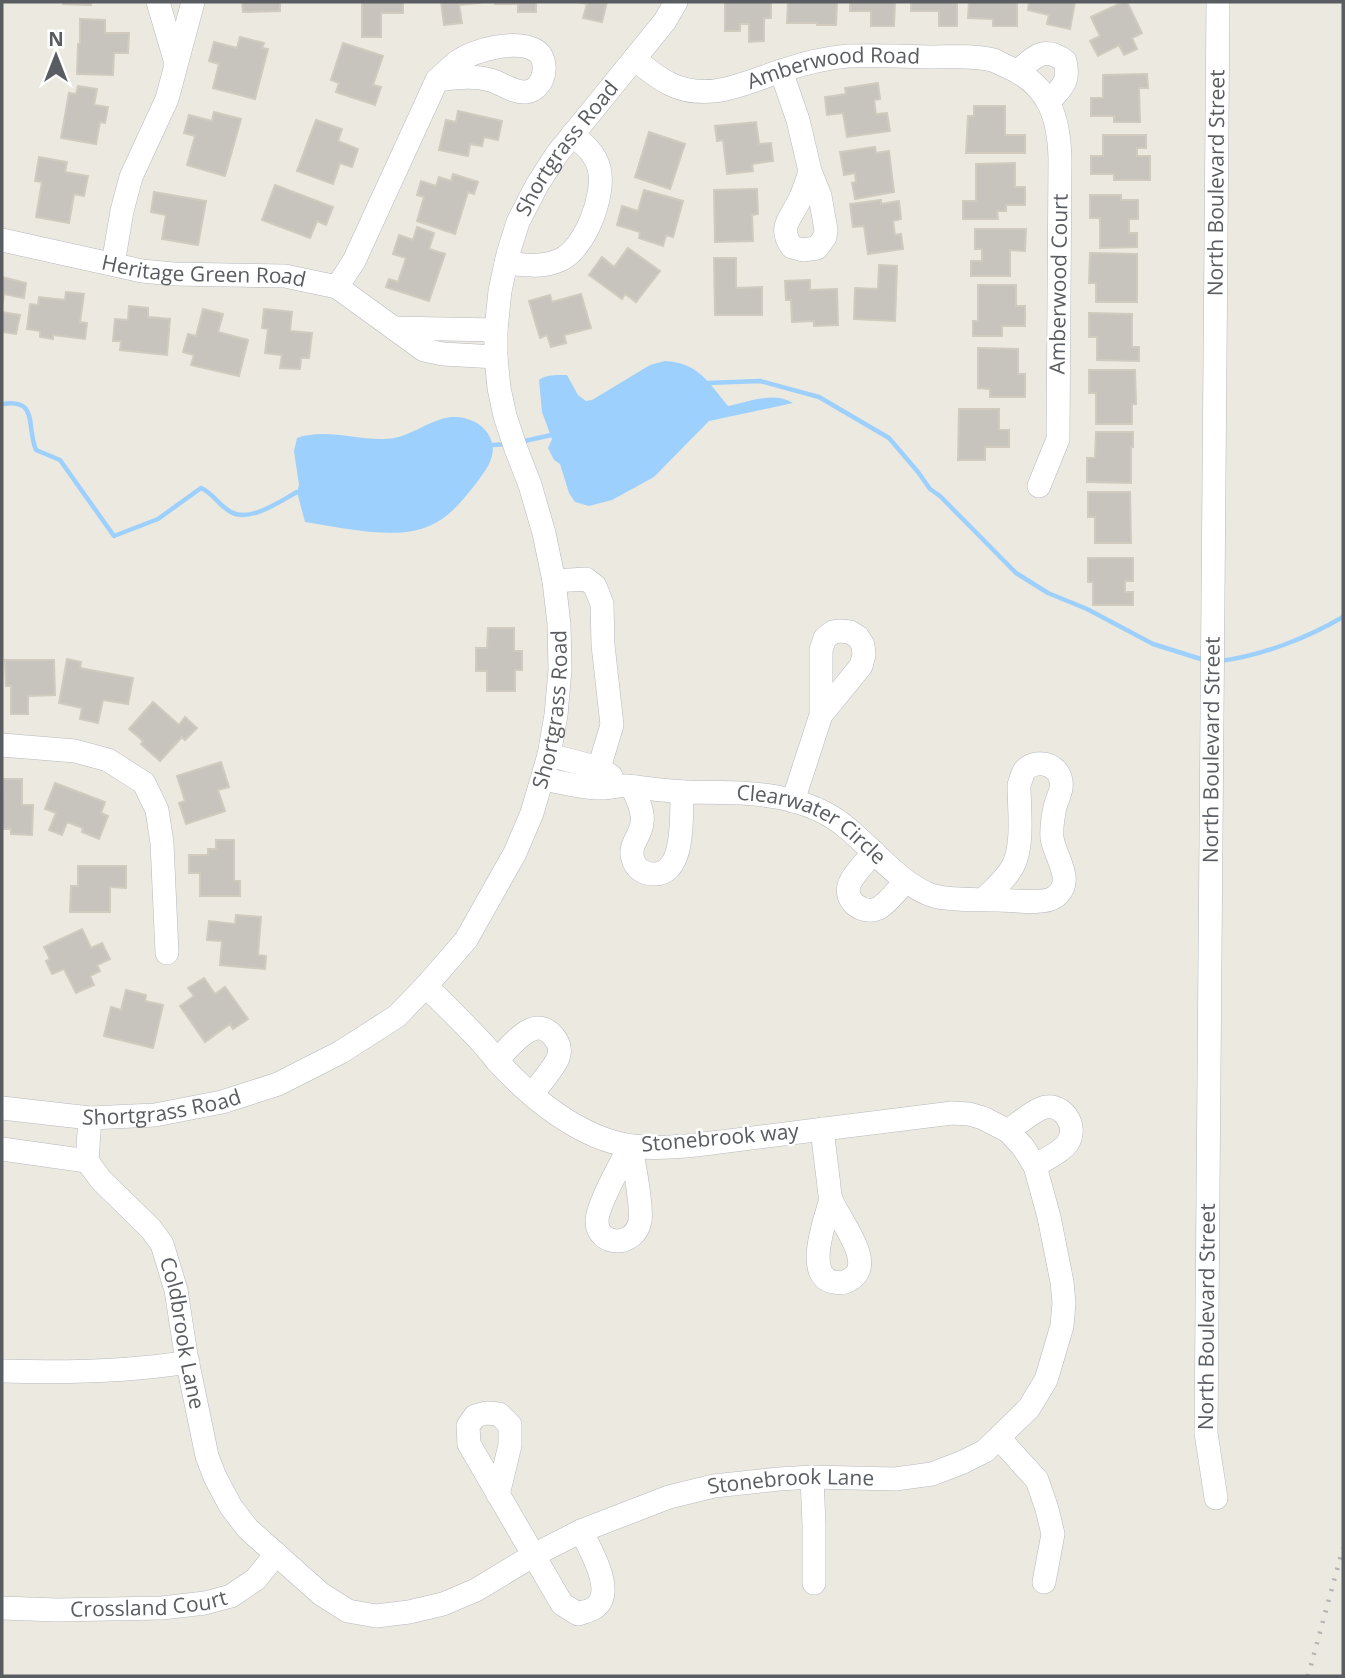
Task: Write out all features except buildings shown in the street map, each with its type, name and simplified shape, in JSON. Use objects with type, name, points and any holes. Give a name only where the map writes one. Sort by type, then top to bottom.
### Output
[{"type":"street","points":[[158,2],[176,63]]},
{"type":"street","points":[[113,264],[131,177],[167,99],[193,2]]},
{"type":"street","name":"Shortgrass Road","points":[[2,1108],[90,1118],[155,1115],[222,1102],[278,1084],[341,1052],[397,1016],[466,940],[515,853],[543,779],[550,755],[560,670],[554,581],[544,533],[505,416],[499,388],[496,330],[506,262],[518,222],[557,154],[665,21],[676,2]]},
{"type":"street","name":"North Boulevard Street","points":[[1216,1498],[1206,1433],[1218,2]]},
{"type":"street","name":"Amberwood Road","points":[[634,59],[667,83],[692,91],[723,90],[829,58],[863,56],[968,57],[995,61],[1034,86]]},
{"type":"street","points":[[781,71],[798,120],[810,172]]},
{"type":"street","points":[[337,287],[354,261],[437,80]]},
{"type":"street","name":"Amberwood Court","points":[[1034,86],[1056,120],[1060,159],[1058,439],[1039,486]]},
{"type":"street","points":[[506,262],[535,266],[551,264],[564,258],[577,245],[589,225],[598,202],[601,183],[599,169],[593,153],[572,135]]},
{"type":"street","name":"Heritage Green Road","points":[[2,240],[142,271],[285,276],[337,287],[424,351],[496,357]]},
{"type":"street","points":[[394,328],[496,330]]},
{"type":"street","points":[[554,581],[586,579],[595,586],[602,604],[611,725],[599,768]]},
{"type":"street","points":[[793,801],[821,715]]},
{"type":"street","points":[[2,745],[75,751],[108,760],[144,783],[157,810],[162,843],[167,953]]},
{"type":"street","name":"Clearwater Circle","points":[[550,755],[599,768],[629,786]]},
{"type":"street","name":"Clearwater Circle","points":[[543,779],[596,788],[629,786],[682,792],[749,793],[793,801],[823,812],[846,827],[906,881],[935,896],[984,899],[1047,901],[1056,896],[1065,880],[1055,850],[1052,830],[1056,805],[1062,791],[1061,779],[1057,770],[1050,766],[1033,764],[1026,769],[1022,777],[1019,785],[1018,855],[1005,878],[984,899]]},
{"type":"street","points":[[629,786],[643,821],[632,850],[633,859],[642,871],[649,874],[665,872],[677,857],[682,792]]},
{"type":"street","points":[[874,852],[850,883],[850,899],[854,905],[868,911],[878,909],[906,881]]},
{"type":"street","name":"Stonebrook way","points":[[426,986],[496,1060],[554,1112],[606,1140],[630,1146],[685,1146],[952,1113],[983,1118],[1008,1131]]},
{"type":"street","points":[[496,1060],[526,1031],[539,1028],[553,1034],[560,1048],[559,1057],[532,1094]]},
{"type":"street","points":[[1041,1108],[1059,1109],[1069,1119],[1072,1128],[1068,1143],[1035,1166],[1023,1147],[1008,1131],[1041,1108]]},
{"type":"street","points":[[2,1149],[87,1161],[90,1118]]},
{"type":"street","points":[[822,1129],[831,1199]]},
{"type":"street","name":"Coldbrook Lane","points":[[87,1161],[100,1180],[151,1229],[162,1244],[176,1290],[207,1456],[231,1507],[248,1529],[276,1554]]},
{"type":"street","name":"Stonebrook Lane","points":[[276,1554],[321,1594],[348,1611],[376,1616],[409,1612],[443,1604],[476,1590],[534,1555],[581,1531],[669,1497],[714,1486],[812,1477],[895,1479],[932,1474],[974,1457],[985,1451],[1029,1408],[1046,1380],[1062,1326],[1062,1282],[1035,1166]]},
{"type":"street","points":[[2,1371],[147,1368],[188,1362]]},
{"type":"street","points":[[999,1438],[1037,1480],[1047,1509],[1053,1534],[1044,1583]]},
{"type":"street","points":[[812,1477],[814,1583]]},
{"type":"street","points":[[498,1495],[562,1604],[578,1614],[594,1608],[602,1599],[602,1576],[581,1531]]},
{"type":"street","name":"Crossland Court","points":[[2,1608],[149,1609],[205,1603],[231,1596],[256,1579],[276,1554]]},
{"type":"water","points":[[665,361],[686,365],[702,375],[728,406],[770,398],[793,403],[709,421],[654,477],[612,500],[589,506],[575,502],[569,493],[560,464],[554,460],[548,448],[552,439],[542,412],[539,380],[549,376],[567,375],[578,395],[586,401],[650,365]]},
{"type":"water","points":[[451,417],[465,418],[479,424],[491,439],[493,452],[479,480],[445,517],[421,529],[394,533],[305,522],[297,492],[299,485],[294,451],[297,438],[318,434],[393,438]]},
{"type":"waterway","points":[[707,383],[760,381],[819,397],[889,438],[930,489],[1016,573],[1048,593],[1087,609],[1153,644],[1204,660]]},
{"type":"waterway","points":[[2,404],[22,405],[29,416],[36,450],[60,460],[114,536],[158,519],[201,488],[238,515],[256,513],[297,492]]},
{"type":"waterway","points":[[520,442],[556,434]]},
{"type":"waterway","points":[[493,445],[508,444]]},
{"type":"waterway","points":[[1220,661],[1283,645],[1343,617]]},
{"type":"railway","points":[[1308,1676],[1343,1548]]}]
